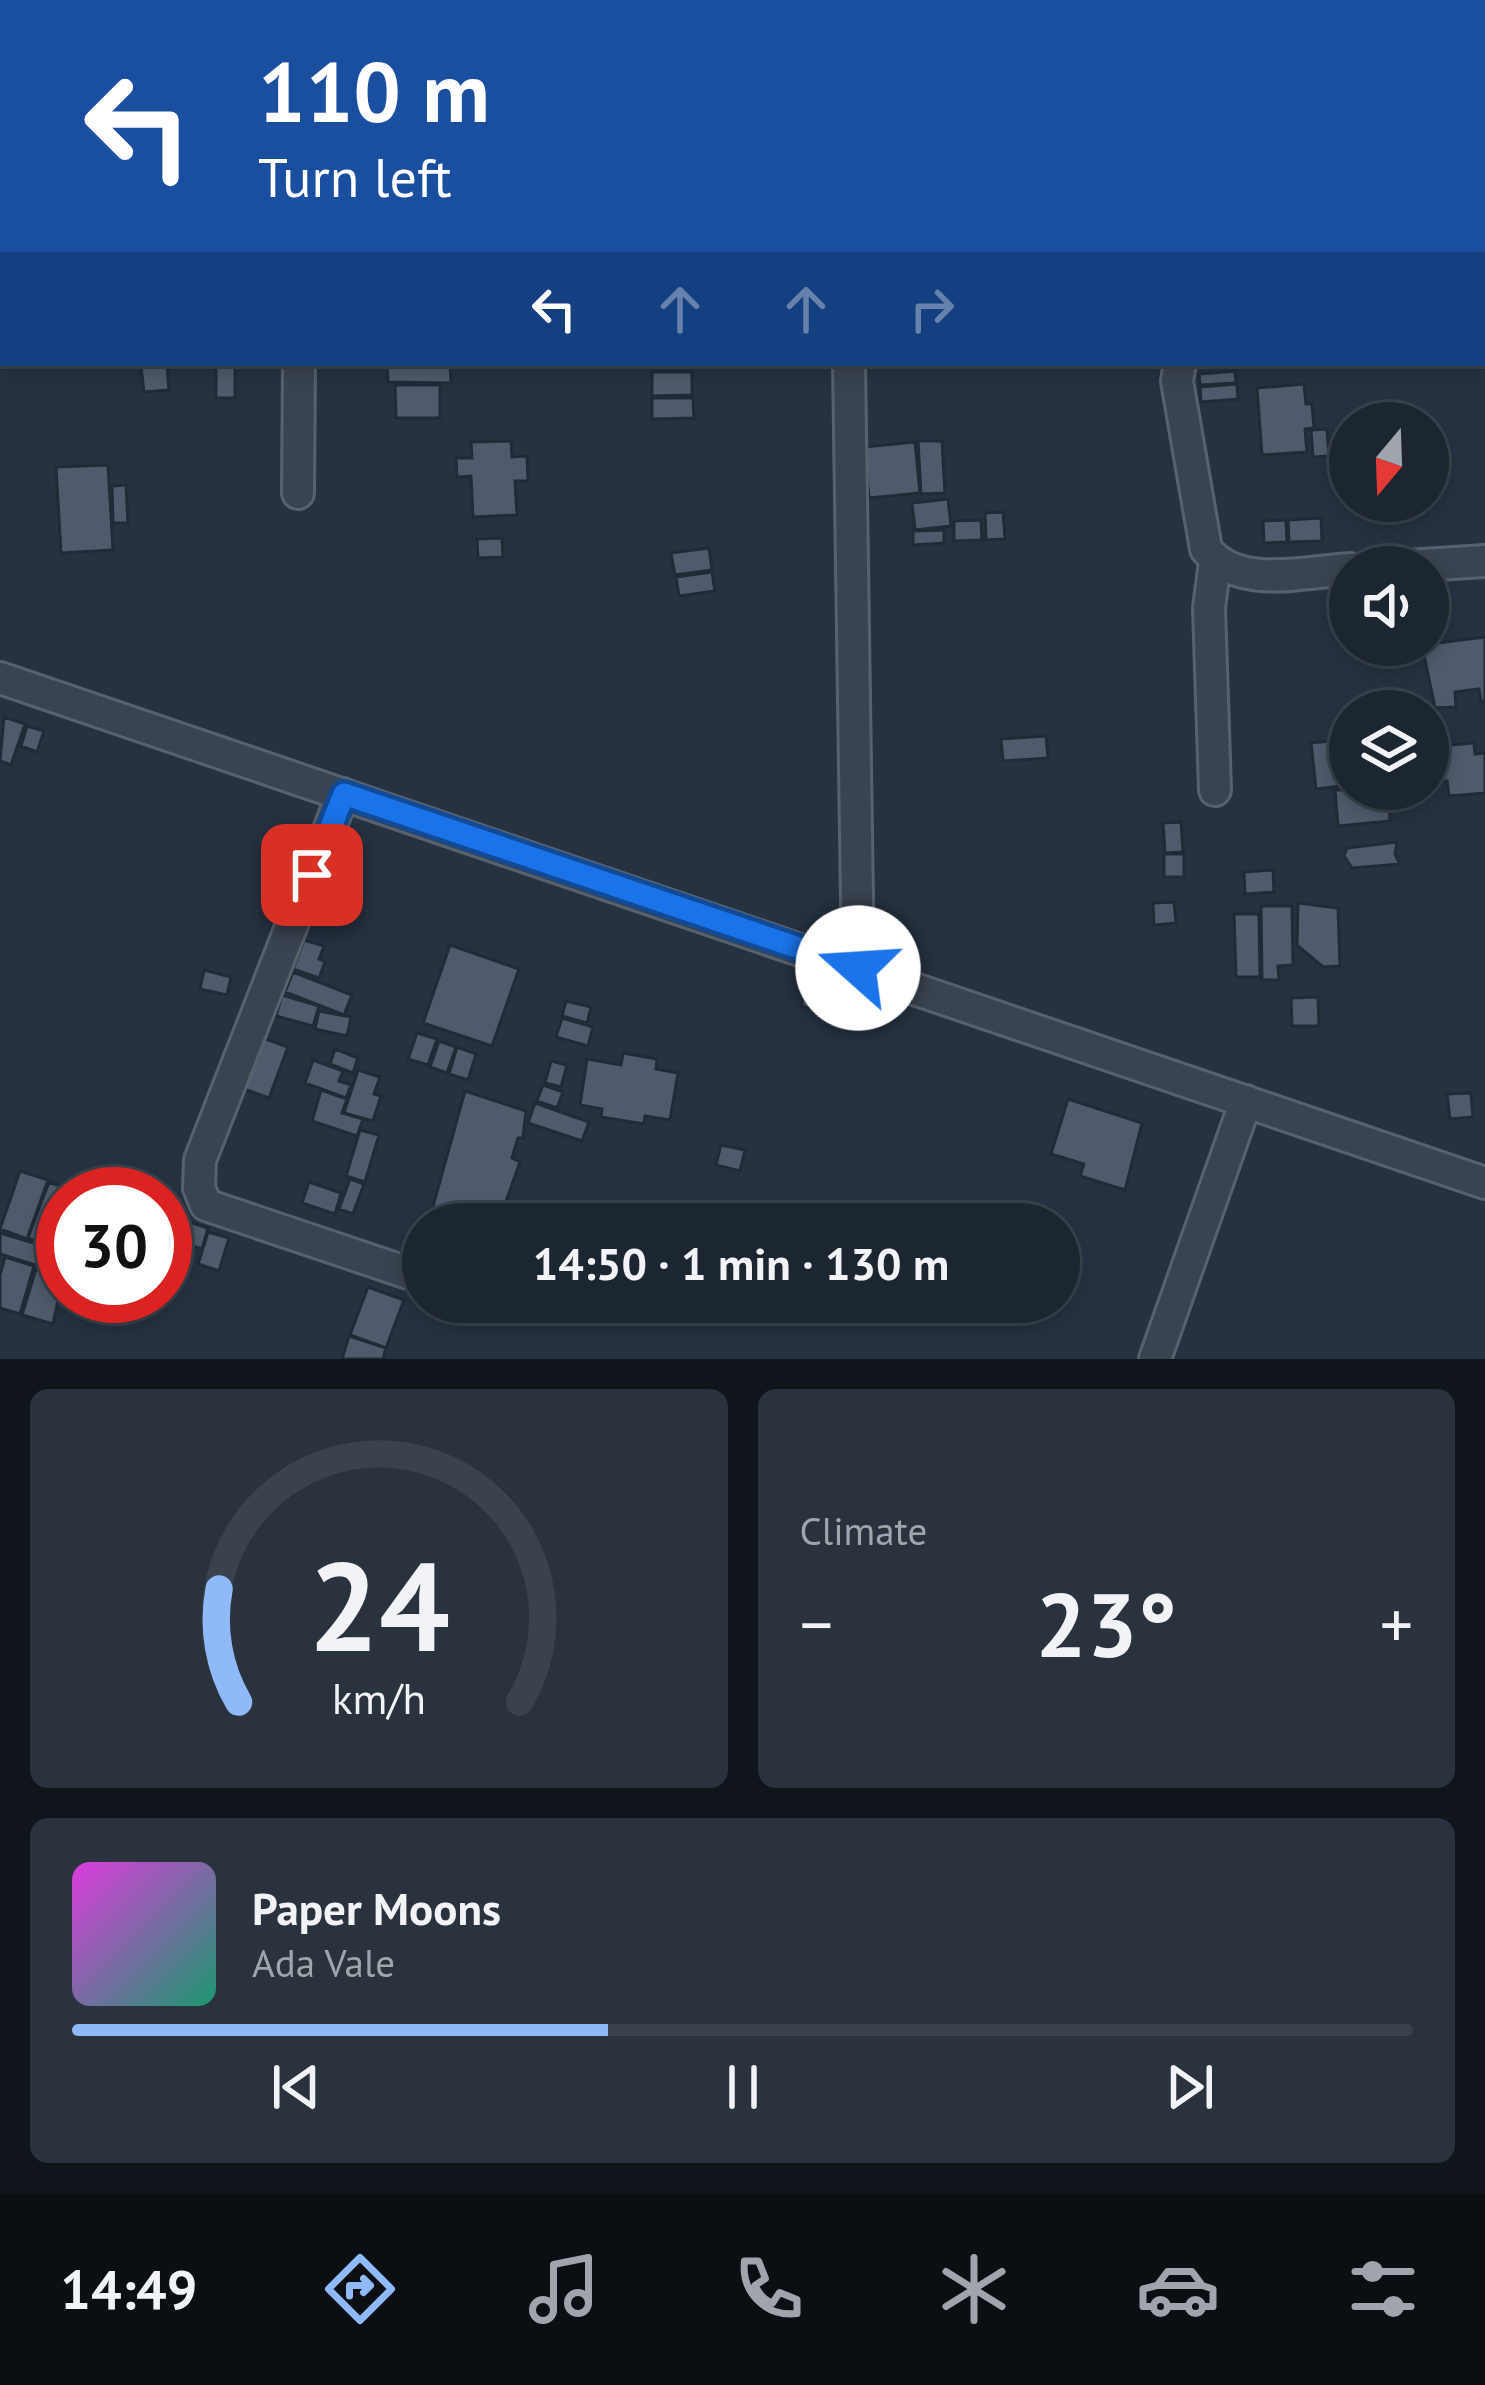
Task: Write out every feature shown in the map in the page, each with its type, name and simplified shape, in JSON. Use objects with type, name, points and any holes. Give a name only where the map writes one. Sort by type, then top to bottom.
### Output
[{"type":"street","points":[[298,493],[299,366]]},
{"type":"street","points":[[850,366],[858,968]]},
{"type":"street","points":[[1180,366],[1178,381],[1206,549],[1215,562],[1257,575],[1329,570]]},
{"type":"street","points":[[1449,563],[1485,561]]},
{"type":"street","points":[[1215,562],[1209,608],[1215,790]]},
{"type":"street","points":[[0,678],[1485,1183]]},
{"type":"street","points":[[344,794],[200,1160],[199,1188],[206,1204],[402,1271]]},
{"type":"street","points":[[1155,1359],[1246,1101]]},
{"type":"building","points":[[167,366],[169,390],[144,392],[141,367]]},
{"type":"building","points":[[216,366],[235,366],[235,398],[216,398]]},
{"type":"building","points":[[387,366],[450,366],[451,383],[388,382]]},
{"type":"building","points":[[1235,371],[1236,383],[1200,385],[1199,374]]},
{"type":"building","points":[[652,372],[692,372],[692,395],[652,396]]},
{"type":"building","points":[[1237,384],[1238,399],[1201,402],[1200,387]]},
{"type":"building","points":[[1304,384],[1314,428],[1305,429],[1307,452],[1262,455],[1257,388]]},
{"type":"building","points":[[395,385],[440,385],[440,418],[396,418]]},
{"type":"building","points":[[652,398],[693,398],[694,418],[652,419]]},
{"type":"building","points":[[1327,429],[1329,456],[1313,457],[1311,430]]},
{"type":"building","points":[[511,441],[512,457],[527,456],[528,481],[515,481],[517,515],[473,517],[471,476],[457,477],[456,458],[472,458],[471,442]]},
{"type":"building","points":[[918,441],[942,441],[945,493],[921,494]]},
{"type":"building","points":[[915,442],[920,493],[869,498],[864,447]]},
{"type":"building","points":[[108,465],[113,550],[61,553],[56,467]]},
{"type":"building","points":[[126,485],[128,523],[113,523],[112,486]]},
{"type":"building","points":[[948,499],[951,526],[915,530],[912,503]]},
{"type":"building","points":[[1003,512],[1005,539],[986,540],[985,513]]},
{"type":"building","points":[[1321,518],[1322,541],[1289,542],[1288,520]]},
{"type":"building","points":[[981,520],[982,540],[954,541],[954,521]]},
{"type":"building","points":[[1286,520],[1287,542],[1264,543],[1263,521]]},
{"type":"building","points":[[944,530],[944,543],[913,545],[913,531]]},
{"type":"building","points":[[502,538],[503,557],[478,558],[477,539]]},
{"type":"building","points":[[709,548],[712,570],[675,575],[671,553]]},
{"type":"building","points":[[712,572],[715,591],[679,596],[676,577]]},
{"type":"building","points":[[1485,637],[1485,701],[1481,702],[1479,689],[1455,692],[1456,707],[1449,707],[1449,690],[1431,690],[1426,666],[1449,666],[1449,642]]},
{"type":"building","points":[[4,717],[25,724],[11,765],[0,761]]},
{"type":"building","points":[[27,726],[44,731],[37,752],[21,746]]},
{"type":"building","points":[[1046,736],[1048,758],[1003,761],[1001,739]]},
{"type":"building","points":[[1329,741],[1329,787],[1316,789],[1311,743]]},
{"type":"building","points":[[1474,743],[1475,754],[1485,753],[1485,793],[1449,796],[1449,745]]},
{"type":"building","points":[[1337,810],[1389,810],[1390,821],[1338,826]]},
{"type":"building","points":[[1181,822],[1183,852],[1165,853],[1163,823]]},
{"type":"building","points":[[1397,842],[1395,854],[1400,864],[1352,868],[1344,856],[1347,848]]},
{"type":"building","points":[[1164,854],[1184,854],[1184,877],[1164,877]]},
{"type":"building","points":[[1273,870],[1274,892],[1245,894],[1244,872]]},
{"type":"building","points":[[1174,902],[1176,923],[1154,925],[1153,903]]},
{"type":"building","points":[[1298,903],[1338,908],[1340,966],[1323,967],[1297,945]]},
{"type":"building","points":[[1261,906],[1292,906],[1293,965],[1278,966],[1279,980],[1262,980]]},
{"type":"building","points":[[1234,914],[1259,914],[1260,977],[1236,977]]},
{"type":"building","points":[[304,940],[324,946],[319,978],[293,969]]},
{"type":"building","points":[[450,945],[519,969],[492,1046],[423,1023]]},
{"type":"building","points":[[204,970],[231,977],[227,995],[200,989]]},
{"type":"building","points":[[293,972],[352,995],[344,1015],[285,992]]},
{"type":"building","points":[[806,989],[835,999],[829,1015],[801,1006]]},
{"type":"building","points":[[282,995],[319,1006],[313,1026],[276,1016]]},
{"type":"building","points":[[842,997],[869,1007],[863,1024],[836,1016]]},
{"type":"building","points":[[1318,997],[1319,1026],[1292,1026],[1291,998]]},
{"type":"building","points":[[566,1001],[591,1007],[587,1023],[562,1016]]},
{"type":"building","points":[[319,1011],[351,1017],[347,1036],[315,1029]]},
{"type":"building","points":[[562,1018],[593,1027],[588,1046],[556,1037]]},
{"type":"building","points":[[417,1033],[437,1039],[428,1065],[408,1059]]},
{"type":"building","points":[[260,1037],[288,1047],[269,1098],[241,1088]]},
{"type":"building","points":[[439,1041],[456,1047],[447,1073],[430,1067]]},
{"type":"building","points":[[457,1047],[476,1054],[468,1080],[449,1074]]},
{"type":"building","points":[[335,1049],[358,1058],[353,1073],[330,1064]]},
{"type":"building","points":[[623,1053],[657,1059],[656,1069],[678,1073],[670,1120],[645,1116],[644,1124],[601,1117],[602,1109],[580,1105],[587,1059],[621,1065]]},
{"type":"building","points":[[313,1060],[343,1071],[339,1081],[351,1085],[346,1098],[305,1083]]},
{"type":"building","points":[[551,1061],[567,1065],[561,1087],[545,1083]]},
{"type":"building","points":[[358,1070],[380,1077],[374,1094],[381,1096],[373,1121],[344,1113]]},
{"type":"building","points":[[543,1085],[563,1092],[557,1108],[537,1101]]},
{"type":"building","points":[[321,1090],[347,1099],[342,1113],[363,1119],[357,1136],[312,1121]]},
{"type":"building","points":[[465,1091],[526,1111],[523,1138],[518,1138],[512,1158],[520,1162],[505,1203],[434,1203]]},
{"type":"building","points":[[1471,1093],[1473,1117],[1450,1119],[1447,1094]]},
{"type":"building","points":[[1068,1099],[1142,1123],[1125,1190],[1080,1176],[1084,1164],[1051,1154]]},
{"type":"building","points":[[535,1103],[589,1122],[582,1141],[528,1123]]},
{"type":"building","points":[[360,1130],[379,1135],[365,1182],[346,1176]]},
{"type":"building","points":[[721,1145],[745,1150],[740,1171],[716,1165]]},
{"type":"building","points":[[20,1171],[36,1176],[36,1214],[27,1239],[0,1229]]},
{"type":"building","points":[[350,1179],[364,1184],[353,1214],[339,1209]]},
{"type":"building","points":[[309,1182],[341,1193],[335,1214],[302,1203]]},
{"type":"building","points":[[36,1217],[36,1241],[28,1238]]},
{"type":"building","points":[[192,1223],[208,1228],[202,1249],[192,1246]]},
{"type":"building","points":[[208,1232],[229,1238],[219,1271],[198,1264]]},
{"type":"building","points":[[0,1233],[36,1244],[36,1265],[0,1254]]},
{"type":"building","points":[[5,1257],[34,1266],[20,1314],[0,1308]]},
{"type":"building","points":[[36,1269],[36,1319],[22,1315]]},
{"type":"building","points":[[368,1287],[402,1299],[386,1348],[350,1335]]},
{"type":"building","points":[[349,1336],[386,1348],[383,1359],[342,1359]]},
{"type":"route","points":[[312,875],[344,794],[858,968]]}]
